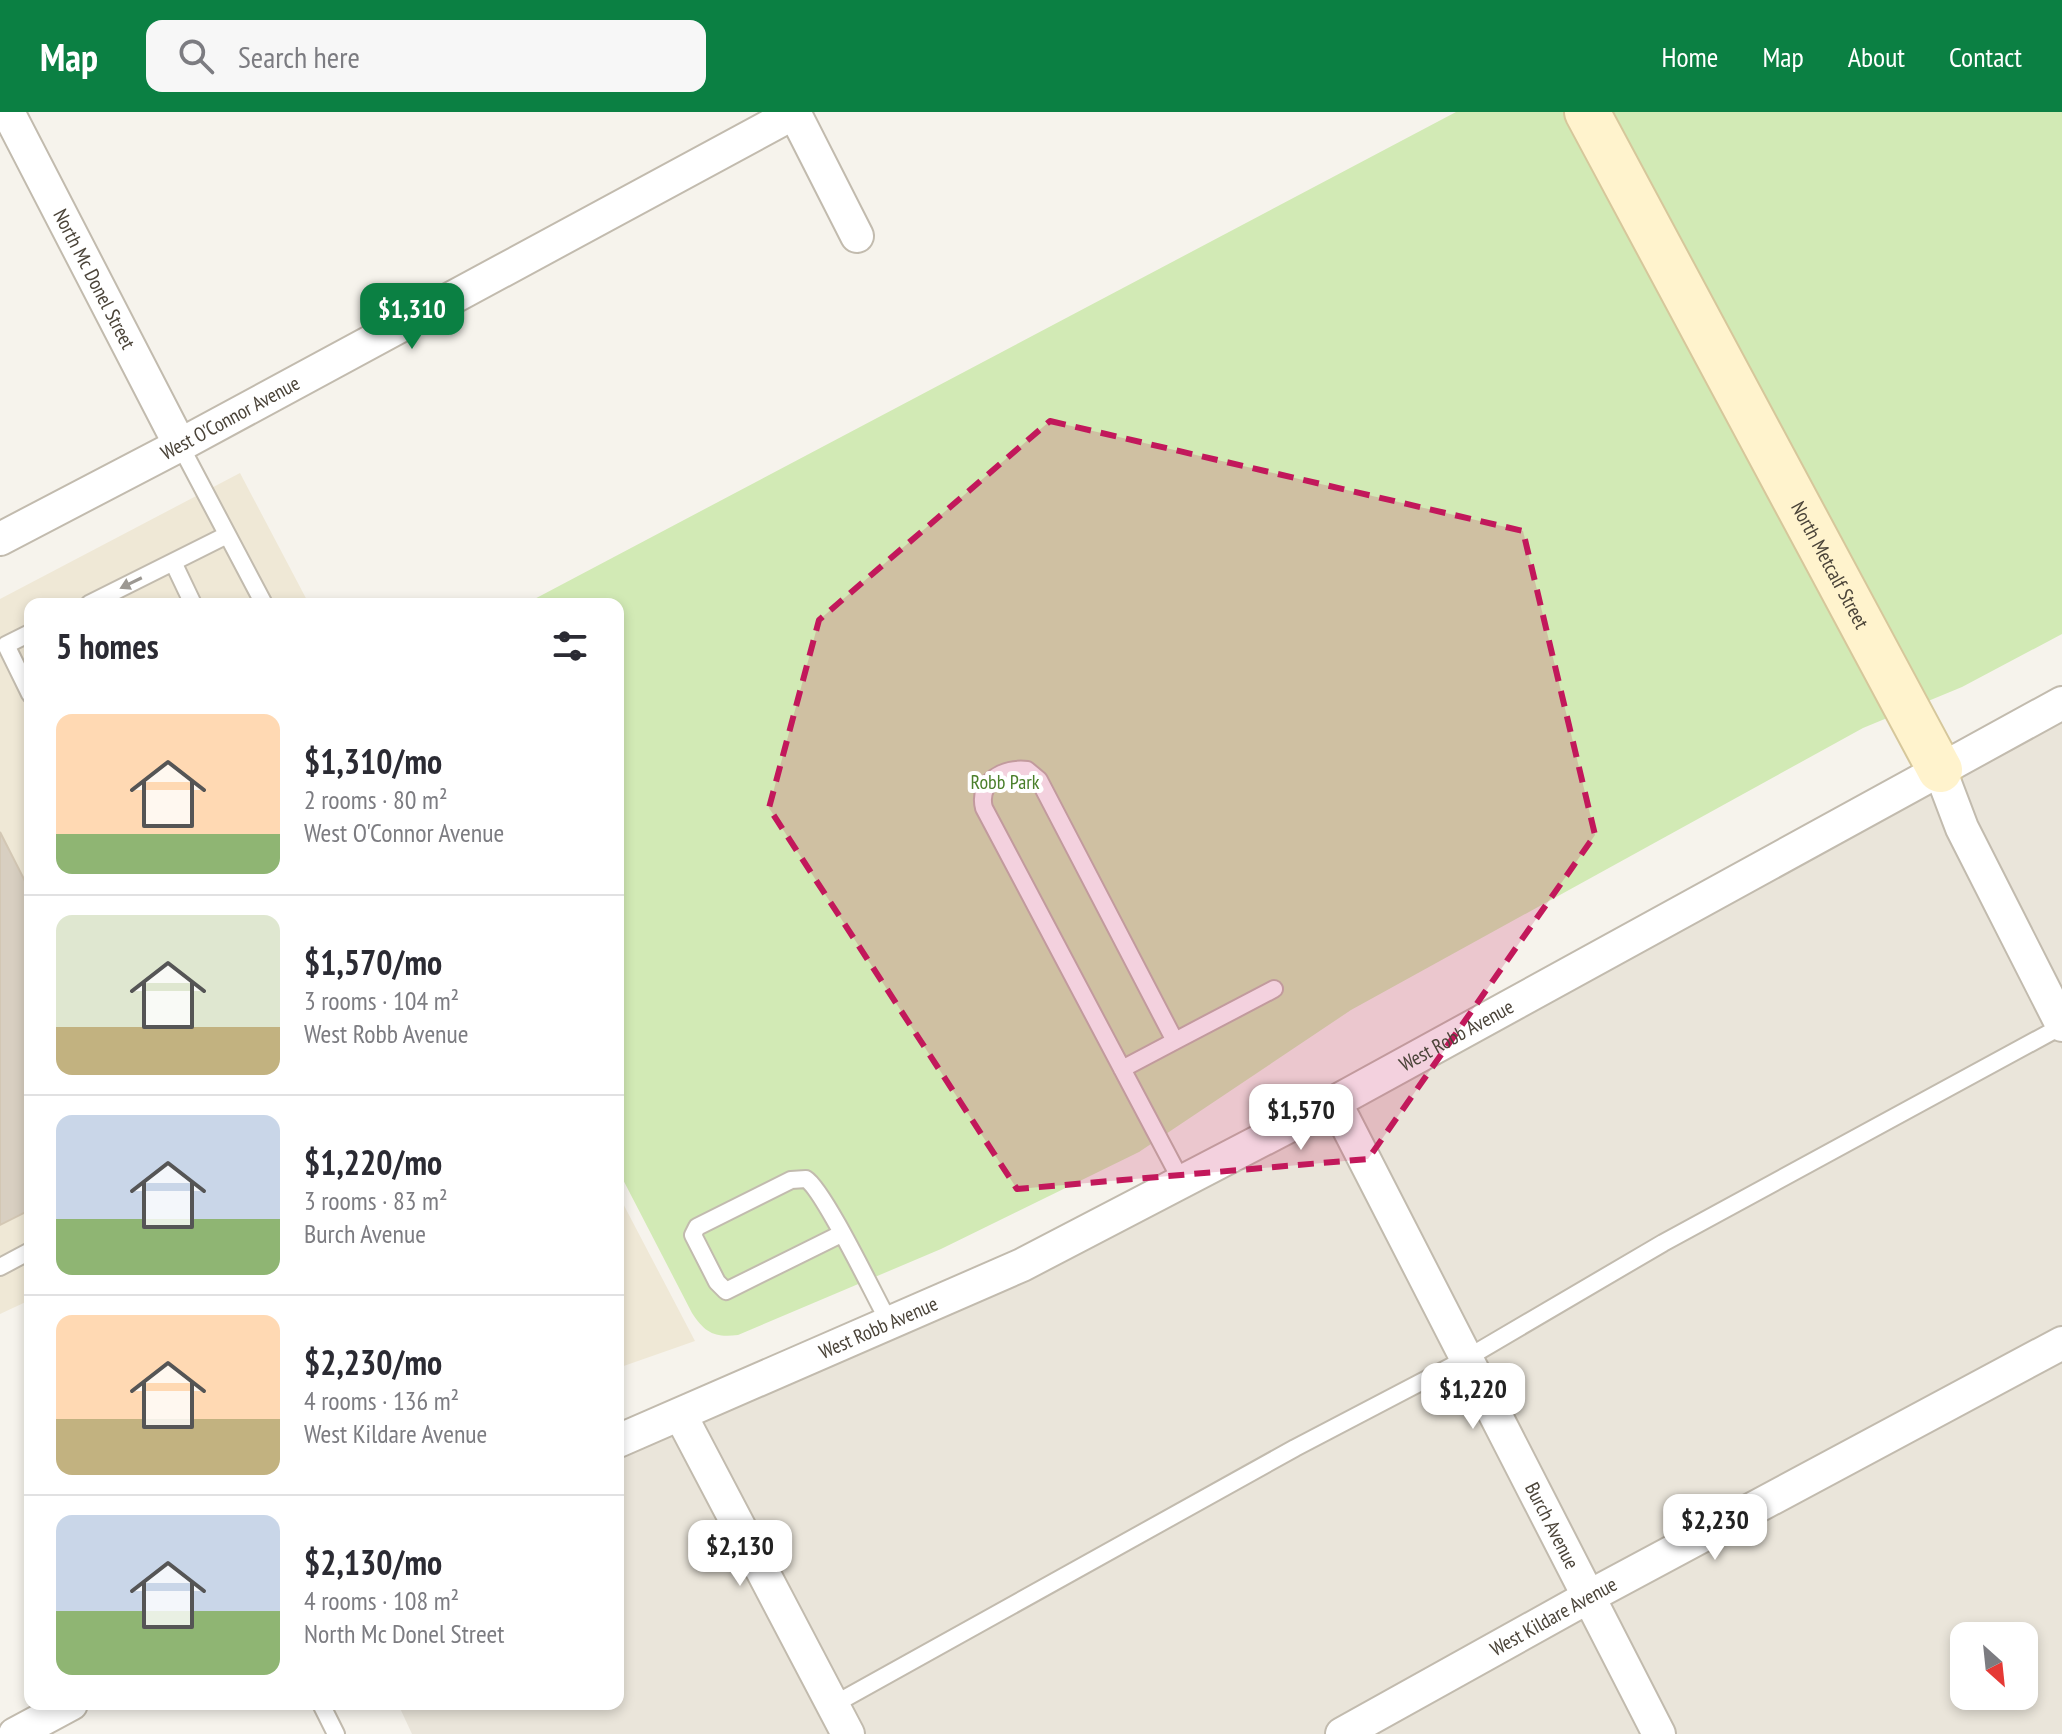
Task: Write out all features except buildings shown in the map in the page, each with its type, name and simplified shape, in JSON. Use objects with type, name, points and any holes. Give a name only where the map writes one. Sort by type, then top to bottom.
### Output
[{"type":"street","name":"North Mc Donel Street","points":[[8,112],[180,445]]},
{"type":"street","name":"West O'Connor Avenue","points":[[0,539],[795,112]]},
{"type":"street","points":[[795,112],[857,236]]},
{"type":"street","name":"North Metcalf Street","points":[[1587,112],[1940,770],[1962,828],[2062,1025]]},
{"type":"street","name":"West Robb Avenue","points":[[624,1439],[1022,1265],[1335,1102],[2062,703]]},
{"type":"street","name":"Burch Avenue","points":[[1335,1102],[1659,1734]]},
{"type":"street","name":"West Kildare Avenue","points":[[1342,1734],[1590,1596],[2062,1343]]},
{"type":"street","points":[[681,1416],[848,1734]]},
{"type":"street","points":[[15,1734],[60,1710]]},
{"type":"lane","points":[[180,445],[261,598]]},
{"type":"lane","points":[[101,598],[227,535]]},
{"type":"lane","points":[[173,562],[190,598]]},
{"type":"lane","points":[[24,636],[6,645],[24,682]]},
{"type":"lane","points":[[1175,1041],[1039,780],[1032,772],[1016,768],[996,776],[983,792],[984,808],[1182,1182]]},
{"type":"lane","points":[[1122,1069],[1274,989]]},
{"type":"lane","points":[[833,1705],[1295,1448],[1467,1358],[1663,1243],[2062,1025]]},
{"type":"lane","points":[[841,1234],[726,1291],[717,1282],[693,1235],[697,1227],[799,1177],[812,1182],[816,1188],[890,1324]]},
{"type":"lane","points":[[0,1267],[24,1254]]},
{"type":"lane","points":[[324,1710],[336,1734]]},
{"type":"highlighted area","points":[[1050,421],[1523,531],[1595,835],[1368,1159],[1017,1189],[769,808],[819,620]]},
{"type":"shaded area","points":[[240,473],[306,598],[24,598],[24,1303],[0,1314],[0,599]]},
{"type":"shaded area","points":[[2062,703],[2062,1734],[412,1734],[401,1710],[624,1710],[624,1438],[1335,1102]]},
{"type":"shaded area","points":[[624,1205],[695,1341],[624,1366]]},
{"type":"green space","name":"Robb Park","points":[[1456,112],[2062,112],[2062,634],[1962,687],[1863,728],[1351,1010],[1139,1152],[941,1249],[738,1335],[723,1336],[706,1330],[692,1313],[624,1182],[624,598],[536,598]]}]
